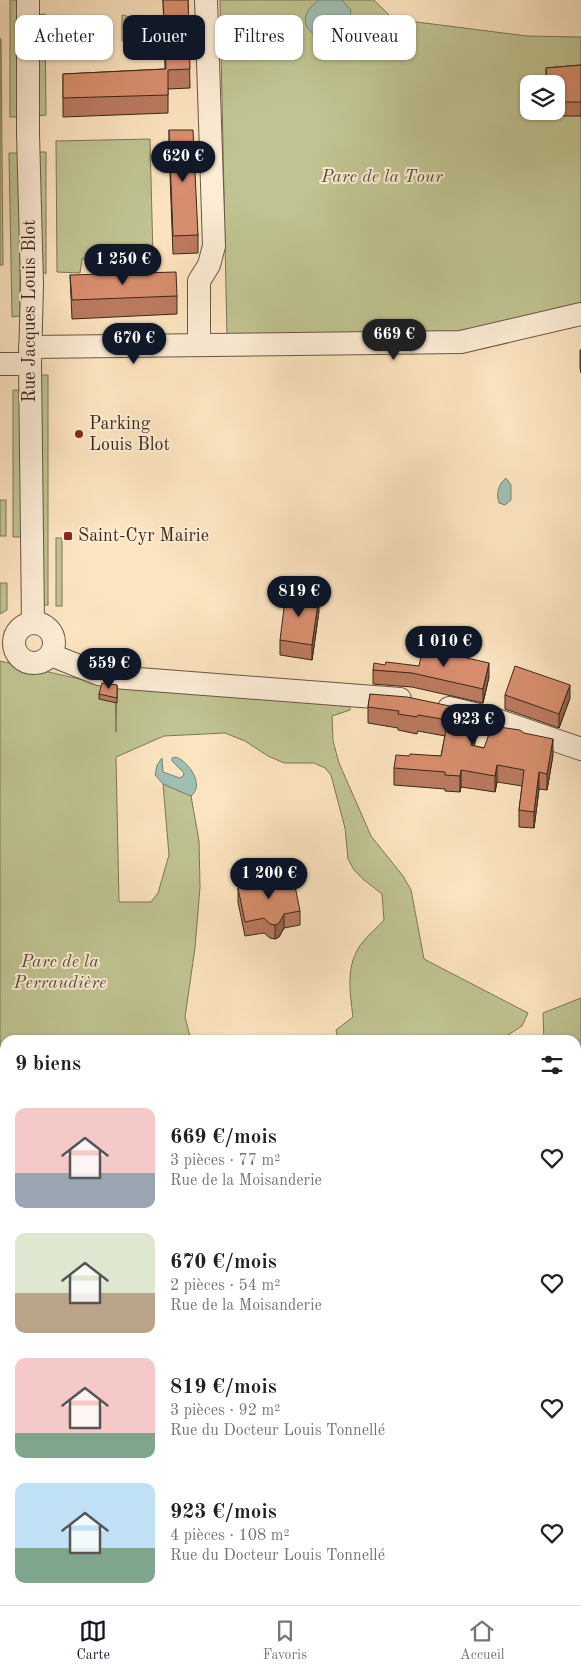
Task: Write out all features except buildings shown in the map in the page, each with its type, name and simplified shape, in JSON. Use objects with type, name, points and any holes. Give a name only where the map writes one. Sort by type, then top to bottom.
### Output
[{"type":"street","name":"Rue Jacques Louis Blot","points":[[28,0],[28,134],[32,284],[30,356],[33,623]]},
{"type":"street","points":[[199,345],[199,281],[209,265],[214,246],[206,0]]},
{"type":"street","points":[[0,364],[30,356],[199,345],[461,342],[581,314]]},
{"type":"street","points":[[33,623],[40,623],[52,632],[55,639],[55,646],[51,655],[43,662],[30,663],[24,661],[7,638],[21,627],[33,623]]},
{"type":"street","points":[[51,655],[99,674],[113,677],[334,693],[423,703],[491,718],[581,749]]},
{"type":"green space","points":[[10,0],[19,0],[19,15],[15,15],[15,60],[19,60],[19,117],[10,117]]},
{"type":"green space","name":"Parc de la Tour","points":[[220,0],[374,0],[389,15],[313,15],[313,60],[416,60],[416,22],[527,36],[581,37],[581,304],[456,333],[227,338],[221,60],[303,60],[303,15],[220,15]]},
{"type":"green space","points":[[122,15],[123,41],[122,41]]},
{"type":"green space","points":[[1,39],[3,265],[0,265]]},
{"type":"green space","points":[[37,60],[45,60],[46,115],[37,116]]},
{"type":"green space","points":[[150,139],[153,258],[82,259],[80,273],[57,272],[56,141]]},
{"type":"green space","points":[[37,152],[46,152],[46,274],[42,271]]},
{"type":"green space","points":[[9,153],[20,153],[20,316],[12,317]]},
{"type":"green space","points":[[40,375],[48,375],[48,605],[40,605]]},
{"type":"green space","points":[[13,390],[21,390],[23,537],[13,537]]},
{"type":"green space","points":[[0,500],[6,500],[6,536],[0,536]]},
{"type":"green space","points":[[56,538],[62,538],[62,606],[56,606]]},
{"type":"green space","points":[[0,583],[7,583],[7,610],[0,614]]},
{"type":"green space","name":"Parc de la Perraudière","points":[[0,661],[115,687],[116,732],[117,687],[350,706],[350,710],[332,716],[333,741],[339,763],[371,836],[403,876],[411,890],[424,959],[528,1013],[522,1026],[508,1035],[337,1035],[336,1030],[353,1017],[350,979],[353,960],[362,943],[384,920],[382,894],[354,870],[348,859],[345,828],[331,775],[325,768],[314,763],[284,763],[268,756],[245,741],[225,733],[164,736],[116,757],[119,902],[151,902],[158,893],[169,855],[163,784],[191,796],[199,841],[200,887],[195,948],[185,1017],[190,1035],[0,1035]]},
{"type":"green space","points":[[581,998],[581,1035],[544,1035],[543,1013]]},
{"type":"shaded area","points":[[319,0],[342,0],[351,10],[349,15],[313,15],[313,33],[309,30],[305,21],[308,11]]},
{"type":"shaded area","points":[[506,478],[511,485],[511,500],[505,505],[499,503],[498,493],[499,486]]},
{"type":"shaded area","points":[[176,757],[186,764],[194,774],[196,786],[191,796],[163,784],[155,775],[157,765],[162,758],[163,772],[180,778],[183,776],[184,773],[172,761],[172,758]]},
{"type":"place","name":"Parking Louis Blot","points":[[79,434]]},
{"type":"place","name":"Saint-Cyr Mairie","points":[[68,536]]}]
